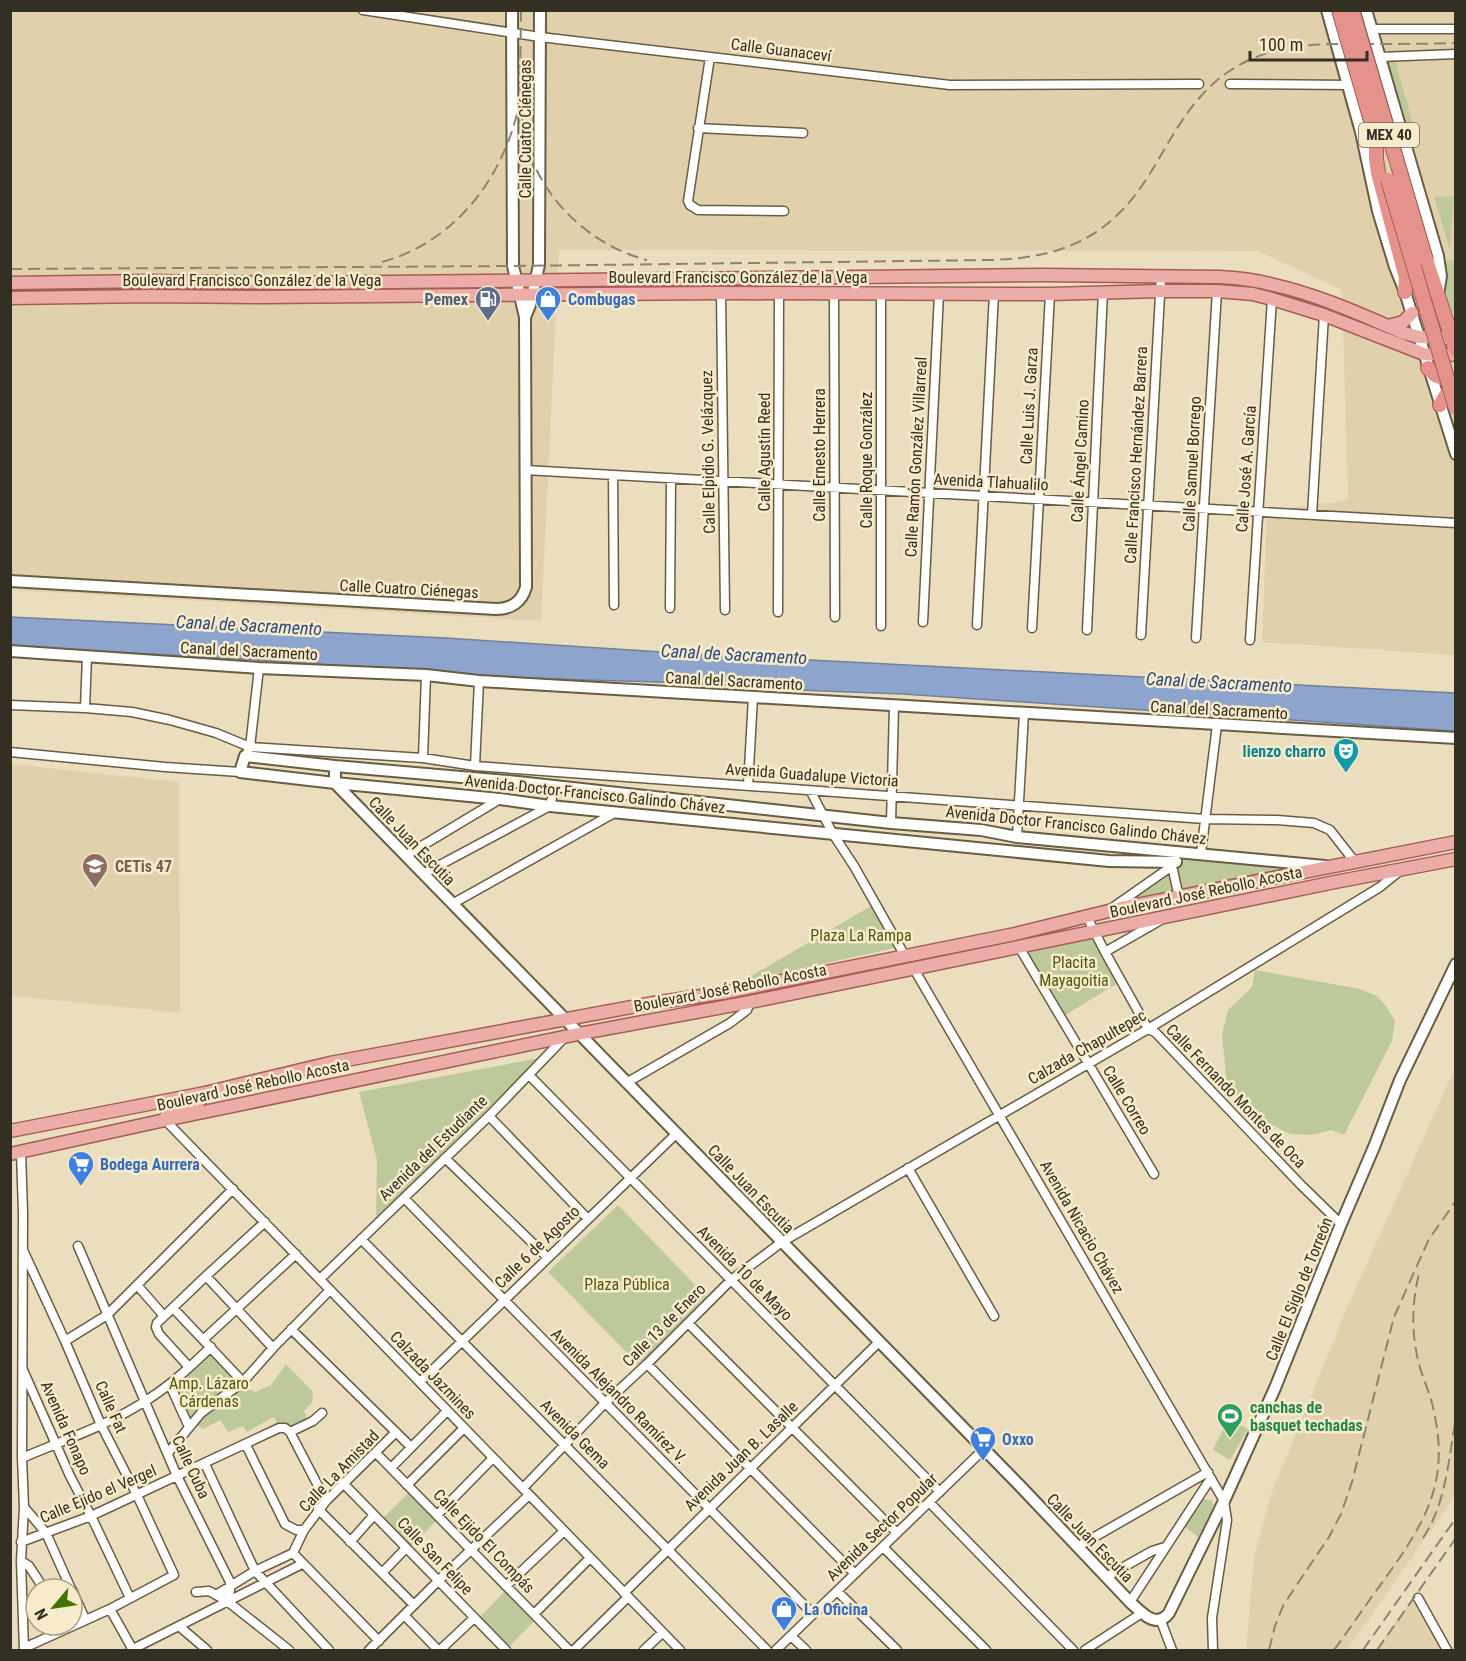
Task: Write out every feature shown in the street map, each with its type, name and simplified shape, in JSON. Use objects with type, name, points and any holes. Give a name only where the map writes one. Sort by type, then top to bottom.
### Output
[{"type":"highway","name":"MEX 40","points":[[1352,10],[1426,260],[1438,295],[1450,313],[1454,342]]},
{"type":"highway","name":"MEX 40","points":[[1332,14],[1376,140],[1455,408]]},
{"type":"highway","points":[[1376,140],[1378,173],[1406,278],[1405,292]]},
{"type":"highway","points":[[1428,369],[1435,375],[1455,383]]},
{"type":"highway","points":[[1440,405],[1446,395],[1455,394]]},
{"type":"main road","name":"Boulevard Francisco González de la Vega","points":[[10,284],[150,281],[291,283],[740,280],[1044,275],[1219,277],[1246,279],[1275,285],[1322,300],[1419,337],[1454,342]]},
{"type":"main road","points":[[150,281],[150,296]]},
{"type":"main road","points":[[51,283],[51,297]]},
{"type":"main road","name":"Boulevard Francisco González de la Vega","points":[[10,298],[721,293],[1050,294],[1217,291],[1253,294],[1272,299],[1324,315],[1424,354],[1455,354]]},
{"type":"main road","points":[[1388,326],[1403,322],[1412,313]]},
{"type":"main road","points":[[1450,843],[1453,860]]},
{"type":"main road","name":"Boulevard José Rebollo Acosta","points":[[10,1131],[205,1093],[339,1062],[653,1003],[722,993],[973,943],[1107,912],[1450,843]]},
{"type":"main road","name":"Boulevard José Rebollo Acosta","points":[[16,1153],[572,1035],[750,1002],[1453,860]]},
{"type":"main road","points":[[914,969],[916,963],[922,958],[962,949],[973,943]]},
{"type":"main road","points":[[295,1093],[333,1078],[339,1069],[339,1062]]},
{"type":"main road","points":[[165,1120],[169,1111],[198,1102],[205,1093]]},
{"type":"street","name":"Calle Guanaceví","points":[[363,10],[540,37],[950,85],[1199,84]]},
{"type":"street","name":"Calle Cuatro Ciénegas","points":[[10,581],[502,609],[516,604],[524,594],[526,587],[525,295],[516,280],[513,266],[512,10]]},
{"type":"street","name":"Calle Cuatro Ciénegas","points":[[525,295],[535,280],[538,265],[540,10]]},
{"type":"street","points":[[1332,14],[1341,21],[1350,20],[1365,10],[1438,256],[1441,276],[1438,295]]},
{"type":"street","points":[[1332,14],[1378,211],[1455,454]]},
{"type":"street","points":[[1372,29],[1455,29]]},
{"type":"street","points":[[1348,82],[1360,65],[1380,57],[1455,54]]},
{"type":"street","points":[[710,57],[688,201],[698,210],[784,211]]},
{"type":"street","points":[[1230,84],[1348,82]]},
{"type":"street","points":[[698,128],[803,133]]},
{"type":"street","name":"Calle Francisco Hernández Barrera","points":[[1141,635],[1161,277]]},
{"type":"street","name":"Calle Samuel Borrego","points":[[1196,638],[1217,291]]},
{"type":"street","name":"Calle Ángel Camino","points":[[1087,630],[1103,292]]},
{"type":"street","name":"Calle Elpidio G. Velázquez","points":[[721,293],[725,610]]},
{"type":"street","name":"Calle Agustín Reed","points":[[778,612],[779,293]]},
{"type":"street","name":"Calle Ernesto Herrera","points":[[834,293],[835,617]]},
{"type":"street","name":"Calle Roque González","points":[[881,293],[881,626]]},
{"type":"street","points":[[977,625],[994,293]]},
{"type":"street","name":"Calle Ramón González Villarreal","points":[[923,622],[939,294]]},
{"type":"street","name":"Calle Luis J. Garza","points":[[1032,628],[1050,294]]},
{"type":"street","name":"Calle José A. García","points":[[1250,640],[1272,299]]},
{"type":"street","points":[[1312,515],[1324,315]]},
{"type":"street","name":"Avenida Tlahualilo","points":[[525,470],[1455,523]]},
{"type":"street","points":[[613,475],[614,605]]},
{"type":"street","points":[[670,608],[671,478]]},
{"type":"street","name":"Canal del Sacramento","points":[[10,651],[259,668],[426,675],[479,681],[1455,738]]},
{"type":"street","points":[[85,708],[87,656]]},
{"type":"street","points":[[240,772],[248,752],[259,668]]},
{"type":"street","points":[[423,758],[426,675]]},
{"type":"street","points":[[475,766],[479,681]]},
{"type":"street","points":[[748,786],[753,697]]},
{"type":"street","name":"Avenida Guadalupe Victoria","points":[[10,705],[132,712],[216,733],[248,752],[423,758],[475,766],[811,792],[1205,819],[1314,823],[1330,830],[1355,862]]},
{"type":"street","points":[[891,823],[894,706]]},
{"type":"street","points":[[1017,837],[1024,713]]},
{"type":"street","points":[[1201,853],[1217,725]]},
{"type":"street","name":"Avenida Doctor Francisco Galindo Chávez","points":[[10,752],[240,772],[550,806],[1109,861],[1174,864]]},
{"type":"street","name":"Avenida Doctor Francisco Galindo Chávez","points":[[248,752],[335,766],[555,786],[891,823],[981,830],[1017,837],[1330,866]]},
{"type":"street","points":[[335,766],[335,783]]},
{"type":"street","name":"Calle Juan Escutia","points":[[335,783],[565,1020],[572,1035],[626,1083],[984,1449],[1106,1578],[1142,1612],[1153,1620],[1161,1620]]},
{"type":"street","points":[[423,874],[550,806],[555,786]]},
{"type":"street","points":[[811,792],[905,956]]},
{"type":"street","points":[[405,856],[500,799]]},
{"type":"street","points":[[452,904],[616,812]]},
{"type":"street","points":[[971,847],[981,830]]},
{"type":"street","points":[[1107,912],[1174,864],[1185,852]]},
{"type":"street","points":[[1174,864],[1179,897]]},
{"type":"street","name":"Calzada Chapultepec","points":[[782,1242],[1148,1029],[1380,887],[1402,870]]},
{"type":"street","points":[[1105,952],[1169,916]]},
{"type":"street","name":"Calle Fernando Montes de Oca","points":[[1087,917],[1148,1029],[1155,1032],[1341,1224]]},
{"type":"street","name":"Calle Correo","points":[[1019,947],[1154,1174]]},
{"type":"street","name":"Calle El Siglo de Torreón","points":[[1161,1620],[1169,1614],[1224,1501],[1279,1378],[1400,1080],[1455,964]]},
{"type":"street","name":"Avenida Nicacio Chávez","points":[[914,969],[1224,1501]]},
{"type":"street","points":[[626,1083],[730,1023],[747,1010],[750,1002]]},
{"type":"street","name":"Avenida del Estudiante","points":[[320,1279],[572,1035]]},
{"type":"street","name":"Avenida 10 de Mayo","points":[[529,1075],[940,1492]]},
{"type":"street","points":[[489,1116],[588,1219]]},
{"type":"street","name":"Calzada Jazmines","points":[[165,1120],[680,1650]]},
{"type":"street","name":"Calle 6 de Agosto","points":[[420,1382],[676,1134]]},
{"type":"street","points":[[16,1153],[23,1250],[22,1458],[24,1507],[21,1561],[24,1649],[45,1637]]},
{"type":"street","points":[[445,1158],[548,1258]]},
{"type":"street","points":[[908,1168],[994,1316]]},
{"type":"street","points":[[65,1341],[108,1315],[233,1189]]},
{"type":"street","name":"Avenida Alejandro Ramírez V.","points":[[404,1198],[813,1614]]},
{"type":"street","points":[[189,1367],[157,1331],[158,1323],[265,1222]]},
{"type":"street","name":"Avenida Gema","points":[[361,1239],[767,1650]]},
{"type":"street","name":"Calle 13 de Enero","points":[[371,1650],[526,1492],[605,1403],[648,1364],[731,1280],[782,1242]]},
{"type":"street","name":"Calle Cuba","points":[[78,1246],[177,1476],[230,1582],[230,1587]]},
{"type":"street","name":"Calle Fat","points":[[23,1250],[101,1425],[174,1575],[130,1598]]},
{"type":"street","points":[[204,1339],[296,1254]]},
{"type":"street","points":[[206,1276],[235,1310],[273,1348]]},
{"type":"street","points":[[137,1285],[164,1316]]},
{"type":"street","points":[[168,1453],[201,1413],[243,1382],[330,1290]]},
{"type":"street","points":[[173,1308],[243,1382]]},
{"type":"street","points":[[688,1323],[897,1533]]},
{"type":"street","points":[[291,1329],[411,1447]]},
{"type":"street","name":"Avenida Juan B. Lasalle","points":[[571,1650],[626,1595],[667,1549],[879,1342]]},
{"type":"street","points":[[22,1458],[101,1425],[146,1401],[170,1385],[212,1347]]},
{"type":"street","points":[[648,1364],[855,1574]]},
{"type":"street","name":"Avenida Fonapo","points":[[22,1367],[70,1476],[92,1516],[130,1598]]},
{"type":"street","points":[[170,1385],[189,1427]]},
{"type":"street","points":[[391,1468],[447,1411]]},
{"type":"street","name":"Calle Ejido el Vergel","points":[[21,1542],[92,1516],[275,1430],[288,1430],[314,1421],[322,1413]]},
{"type":"street","points":[[407,1485],[464,1428]]},
{"type":"street","points":[[288,1430],[326,1501]]},
{"type":"street","name":"Calle La Amistad","points":[[246,1445],[283,1521],[290,1528],[304,1530],[318,1509],[396,1432]]},
{"type":"street","name":"Avenida Sector Popular","points":[[776,1650],[984,1449]]},
{"type":"street","name":"Calle Ejido El Compás","points":[[376,1453],[571,1650]]},
{"type":"street","points":[[437,1515],[493,1458]]},
{"type":"street","points":[[205,1464],[255,1571],[329,1650]]},
{"type":"street","points":[[1077,1547],[1209,1475]]},
{"type":"street","points":[[1130,1602],[1209,1475]]},
{"type":"street","name":"Calle San Felipe","points":[[343,1483],[506,1650]]},
{"type":"street","points":[[1212,1650],[1212,1617],[1227,1520],[1224,1501]]},
{"type":"street","points":[[929,1502],[1073,1650]]},
{"type":"street","points":[[24,1507],[46,1533],[66,1577]]},
{"type":"street","points":[[318,1509],[414,1605]]},
{"type":"street","points":[[350,1542],[374,1515]]},
{"type":"street","points":[[1213,1523],[1226,1532]]},
{"type":"street","points":[[216,1595],[255,1571],[293,1553],[304,1530]]},
{"type":"street","points":[[506,1586],[564,1531]]},
{"type":"street","points":[[883,1547],[986,1650]]},
{"type":"street","points":[[1106,1578],[1152,1551],[1165,1547]]},
{"type":"street","points":[[382,1573],[406,1548]]},
{"type":"street","points":[[293,1553],[380,1641]]},
{"type":"street","points":[[534,1614],[590,1558]]},
{"type":"street","points":[[21,1561],[29,1566],[36,1577]]},
{"type":"street","points":[[110,1609],[132,1650],[302,1563]]},
{"type":"street","points":[[227,1601],[230,1587]]},
{"type":"street","points":[[196,1592],[209,1591],[227,1601],[289,1650]]},
{"type":"street","points":[[837,1591],[897,1650]]},
{"type":"street","points":[[85,1619],[130,1598]]},
{"type":"street","points":[[1418,1598],[1447,1650]]},
{"type":"street","points":[[1086,1650],[1142,1612]]},
{"type":"street","points":[[404,1616],[439,1650],[474,1618]]},
{"type":"street","points":[[1161,1620],[1172,1650]]},
{"type":"street","points":[[180,1627],[207,1650]]},
{"type":"street","points":[[644,1650],[662,1633]]},
{"type":"street","points":[[791,1636],[806,1650]]},
{"type":"shaded area","points":[[10,11],[1455,11],[1455,655],[1262,642],[1267,511],[1348,500],[1342,290],[1258,251],[559,250],[541,621],[11,590]]},
{"type":"shaded area","name":"CETis 47","points":[[11,764],[179,782],[180,1013],[11,996]]},
{"type":"shaded area","points":[[1455,1068],[1455,1496],[1347,1650],[1246,1650],[1254,1558],[1270,1497],[1347,1308]]},
{"type":"shaded area","points":[[1413,1597],[1443,1650],[1376,1650]]},
{"type":"green space","points":[[1382,58],[1396,59],[1417,147],[1408,150]]},
{"type":"green space","points":[[1454,196],[1450,250],[1434,197]]},
{"type":"green space","points":[[1455,260],[1455,313],[1446,310],[1441,295],[1441,262]]},
{"type":"green space","points":[[1181,859],[1314,867],[1121,904],[1170,871]]},
{"type":"green space","name":"Plaza La Rampa","points":[[871,906],[895,948],[741,982]]},
{"type":"green space","name":"Placita Mayagoitia","points":[[1092,934],[1118,983],[1062,1017],[1021,947]]},
{"type":"green space","points":[[1255,970],[1360,989],[1377,996],[1395,1021],[1392,1041],[1344,1135],[1331,1130],[1311,1135],[1290,1134],[1270,1124],[1240,1102],[1227,1087],[1222,1034],[1228,1010],[1252,987]]},
{"type":"green space","points":[[540,1058],[376,1218],[377,1160],[359,1092]]},
{"type":"green space","name":"Plaza Pública","points":[[618,1205],[706,1296],[639,1365],[548,1272]]},
{"type":"green space","name":"Amp. Lázaro Cárdenas","points":[[211,1351],[244,1386],[255,1392],[271,1385],[286,1364],[313,1392],[312,1403],[304,1411],[308,1421],[290,1427],[280,1426],[273,1417],[247,1432],[243,1426],[228,1432],[220,1420],[203,1429],[189,1420],[173,1385]]},
{"type":"green space","name":"canchas de basquet techadas","points":[[1228,1419],[1248,1429],[1230,1460],[1213,1450]]},
{"type":"green space","points":[[409,1492],[437,1520],[408,1549],[380,1521]]},
{"type":"green space","points":[[1211,1500],[1214,1505],[1198,1537],[1184,1526],[1199,1501]]},
{"type":"green space","points":[[506,1590],[536,1619],[509,1647],[479,1618]]},
{"type":"water","name":"Canal de Sacramento","points":[[10,617],[446,638],[692,654],[1455,693],[1455,731],[903,694],[690,683],[522,678],[11,646]]},
{"type":"railway","points":[[521,10],[522,116],[529,152],[539,174],[551,194],[584,228],[625,253],[647,260]]},
{"type":"railway","points":[[10,269],[513,266],[1018,258],[1065,248],[1105,226],[1139,190],[1183,120],[1204,92],[1232,69],[1249,60],[1291,47],[1335,44],[1456,43]]},
{"type":"railway","points":[[382,262],[408,253],[431,240],[471,205],[500,161],[518,110]]},
{"type":"railway","points":[[1269,1650],[1283,1606],[1329,1537],[1341,1514],[1352,1482],[1394,1317],[1429,1239],[1456,1201]]},
{"type":"railway","points":[[1334,1650],[1411,1540],[1422,1521],[1436,1482],[1439,1461],[1438,1438],[1433,1405],[1420,1367],[1413,1326],[1420,1270]]},
{"type":"railway","points":[[1423,1538],[1442,1495],[1456,1418]]},
{"type":"railway","points":[[1363,1650],[1456,1518]]},
{"type":"railway","points":[[1377,1650],[1456,1538]]},
{"type":"place","name":"Pemex","points":[[488,322]]},
{"type":"place","name":"Combugas","points":[[548,322]]},
{"type":"place","name":"lienzo charro","points":[[1346,774]]},
{"type":"place","name":"CETis 47","points":[[95,889]]},
{"type":"place","name":"Bodega Aurrera","points":[[81,1187]]},
{"type":"place","name":"canchas de basquet techadas","points":[[1230,1439]]},
{"type":"place","name":"Oxxo","points":[[983,1462]]},
{"type":"place","name":"La Oficina","points":[[784,1632]]}]
